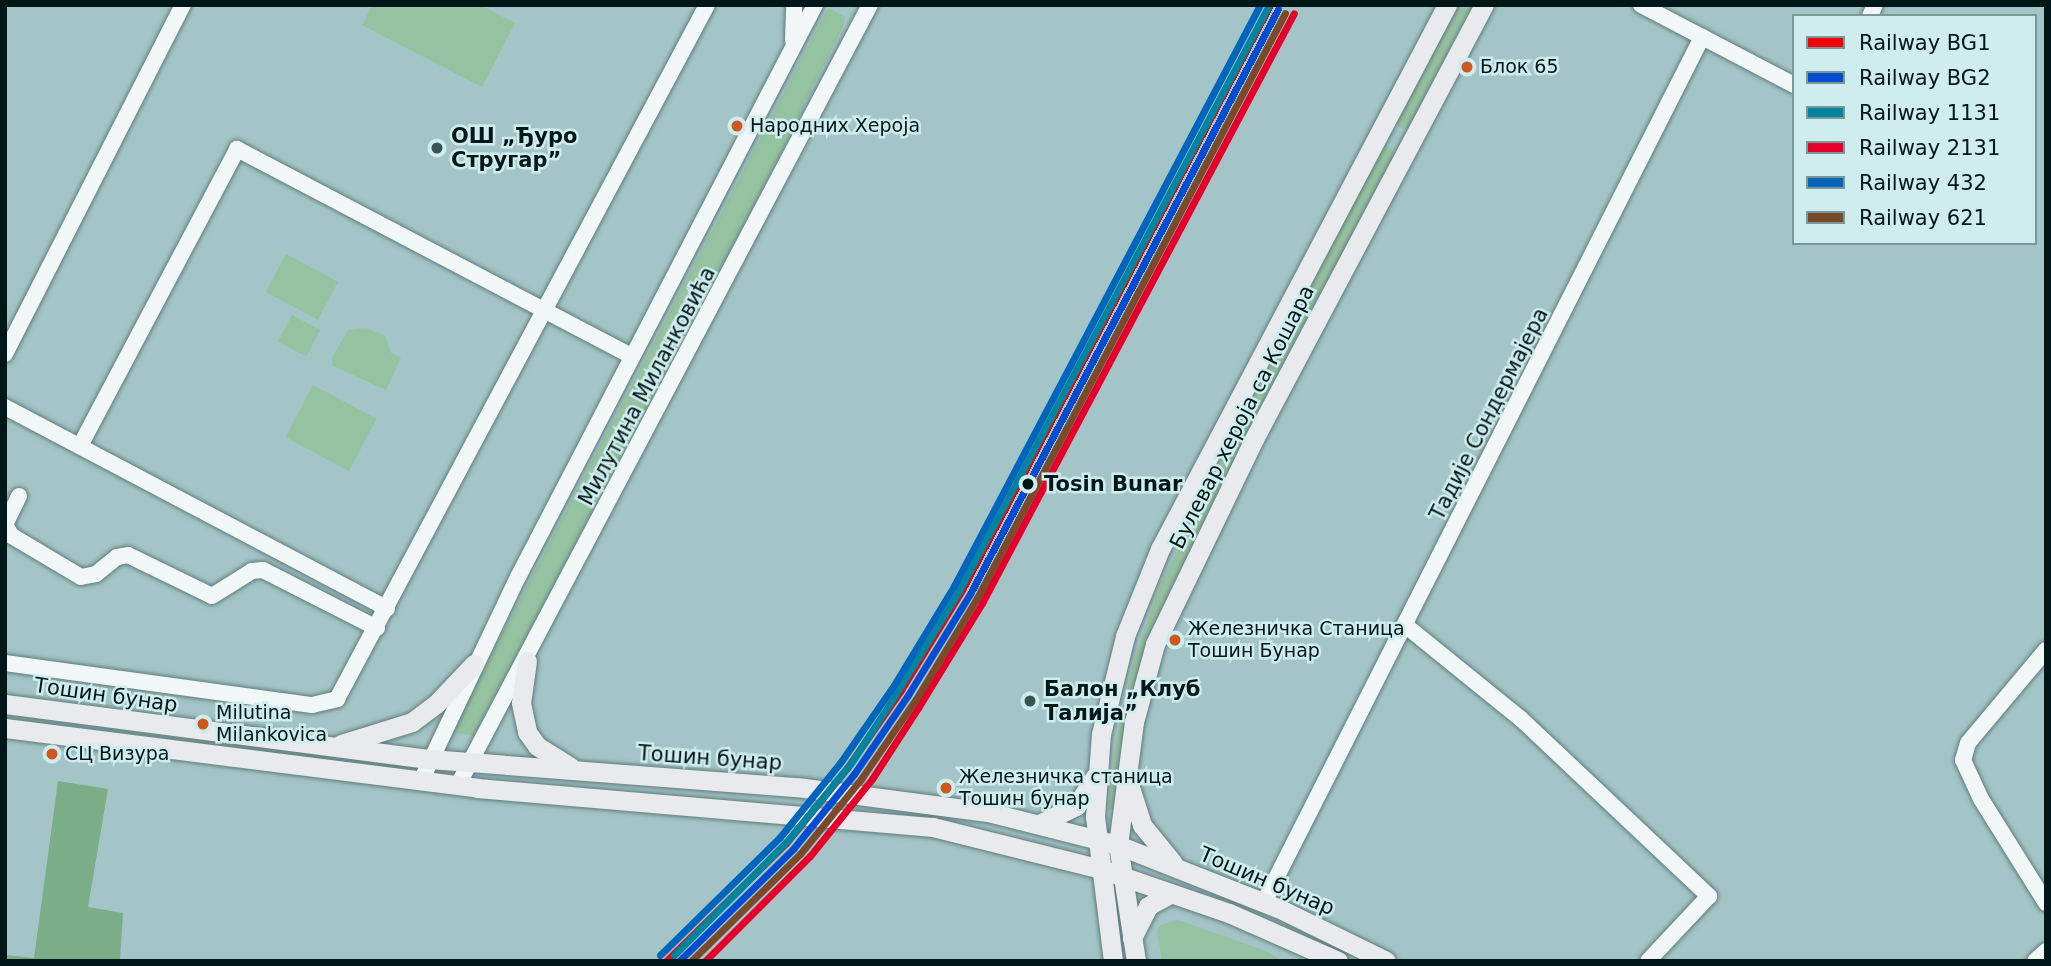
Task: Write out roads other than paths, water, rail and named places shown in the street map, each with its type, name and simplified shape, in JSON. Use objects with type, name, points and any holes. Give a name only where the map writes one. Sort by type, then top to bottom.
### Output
[{"type":"main road","name":"Булевар хероја са Кошара","points":[[1114,961],[1098,868],[1096,837],[1097,773],[1115,667],[1147,577],[1447,5]]},
{"type":"main road","name":"Булевар хероја са Кошара","points":[[1136,961],[1118,845],[1126,777],[1143,682],[1179,589],[1484,5]]},
{"type":"main road","points":[[1387,120],[1398,133],[1416,135]]},
{"type":"main road","points":[[1376,139],[1392,142],[1405,154]]},
{"type":"main road","points":[[527,661],[521,703],[527,732],[537,746],[578,771]]},
{"type":"main road","points":[[330,746],[407,725],[436,704],[474,664]]},
{"type":"main road","name":"Тошин бунар","points":[[5,704],[430,759],[835,791],[1041,823],[1096,837],[1264,902],[1386,961]]},
{"type":"main road","name":"Тошин бунар","points":[[5,727],[458,785],[933,827],[1098,868],[1171,893],[1338,961]]},
{"type":"main road","points":[[1041,823],[1076,806],[1097,773]]},
{"type":"main road","points":[[1126,777],[1142,825],[1179,869]]},
{"type":"main road","points":[[1132,939],[1148,906],[1171,893]]},
{"type":"street","points":[[5,355],[183,5]]},
{"type":"street","points":[[5,663],[90,677],[325,704],[337,699],[707,5]]},
{"type":"street","points":[[790,53],[794,5]]},
{"type":"street","name":"Милутина Миланковића","points":[[421,781],[474,664],[815,5]]},
{"type":"street","name":"Милутина Миланковића","points":[[458,785],[527,661],[870,5]]},
{"type":"street","points":[[1641,5],[1792,84]]},
{"type":"street","name":"Тадије Сондермајера","points":[[1264,902],[1702,37]]},
{"type":"street","name":"Милутина Миланковића","points":[[80,446],[237,149],[632,356]]},
{"type":"street","points":[[5,407],[387,608]]},
{"type":"street","points":[[19,496],[5,525],[12,536],[81,577],[96,574],[117,556],[128,555],[212,596],[252,571],[263,570],[377,628]]},
{"type":"street","points":[[1405,625],[1520,718],[1709,896],[1648,961]]},
{"type":"street","points":[[2046,650],[1968,743],[1963,760],[1980,799],[2046,904]]},
{"type":"street","points":[[2035,961],[2046,951]]},
{"type":"rail line","name":"432","points":[[660,955],[780,837],[840,763],[894,685],[954,586],[1260,5]]},
{"type":"rail line","name":"1131","points":[[674,955],[789,839],[851,763],[896,694],[959,591],[1269,5]]},
{"type":"rail line","name":"BG1","points":[[666,961],[786,843],[847,768],[901,690],[962,590],[1270,5]]},
{"type":"rail line","name":"BG2","points":[[679,961],[793,849],[854,774],[908,695],[970,594],[1278,9]]},
{"type":"rail line","name":"621","points":[[691,961],[800,854],[861,779],[916,699],[977,598],[1285,13]]},
{"type":"rail line","name":"2131","points":[[705,961],[810,856],[872,779],[918,708],[982,603],[1294,13]]},
{"type":"place","name":"Блок 65","points":[[1467,67]]},
{"type":"place","name":"Народних Хероја","points":[[737,126]]},
{"type":"place","name":"ОШ „Ђуро Стругар”","points":[[437,148]]},
{"type":"place","name":"Tosin Bunar","points":[[1028,484]]},
{"type":"place","name":"Железничка Станица Тошин Бунар","points":[[1175,640]]},
{"type":"place","name":"Балон „Клуб Талија”","points":[[1030,701]]},
{"type":"place","name":"Milutina Milankovica","points":[[203,724]]},
{"type":"place","name":"СЦ Визура","points":[[52,754]]},
{"type":"place","name":"Железничка станица Тошин бунар","points":[[946,788]]}]
